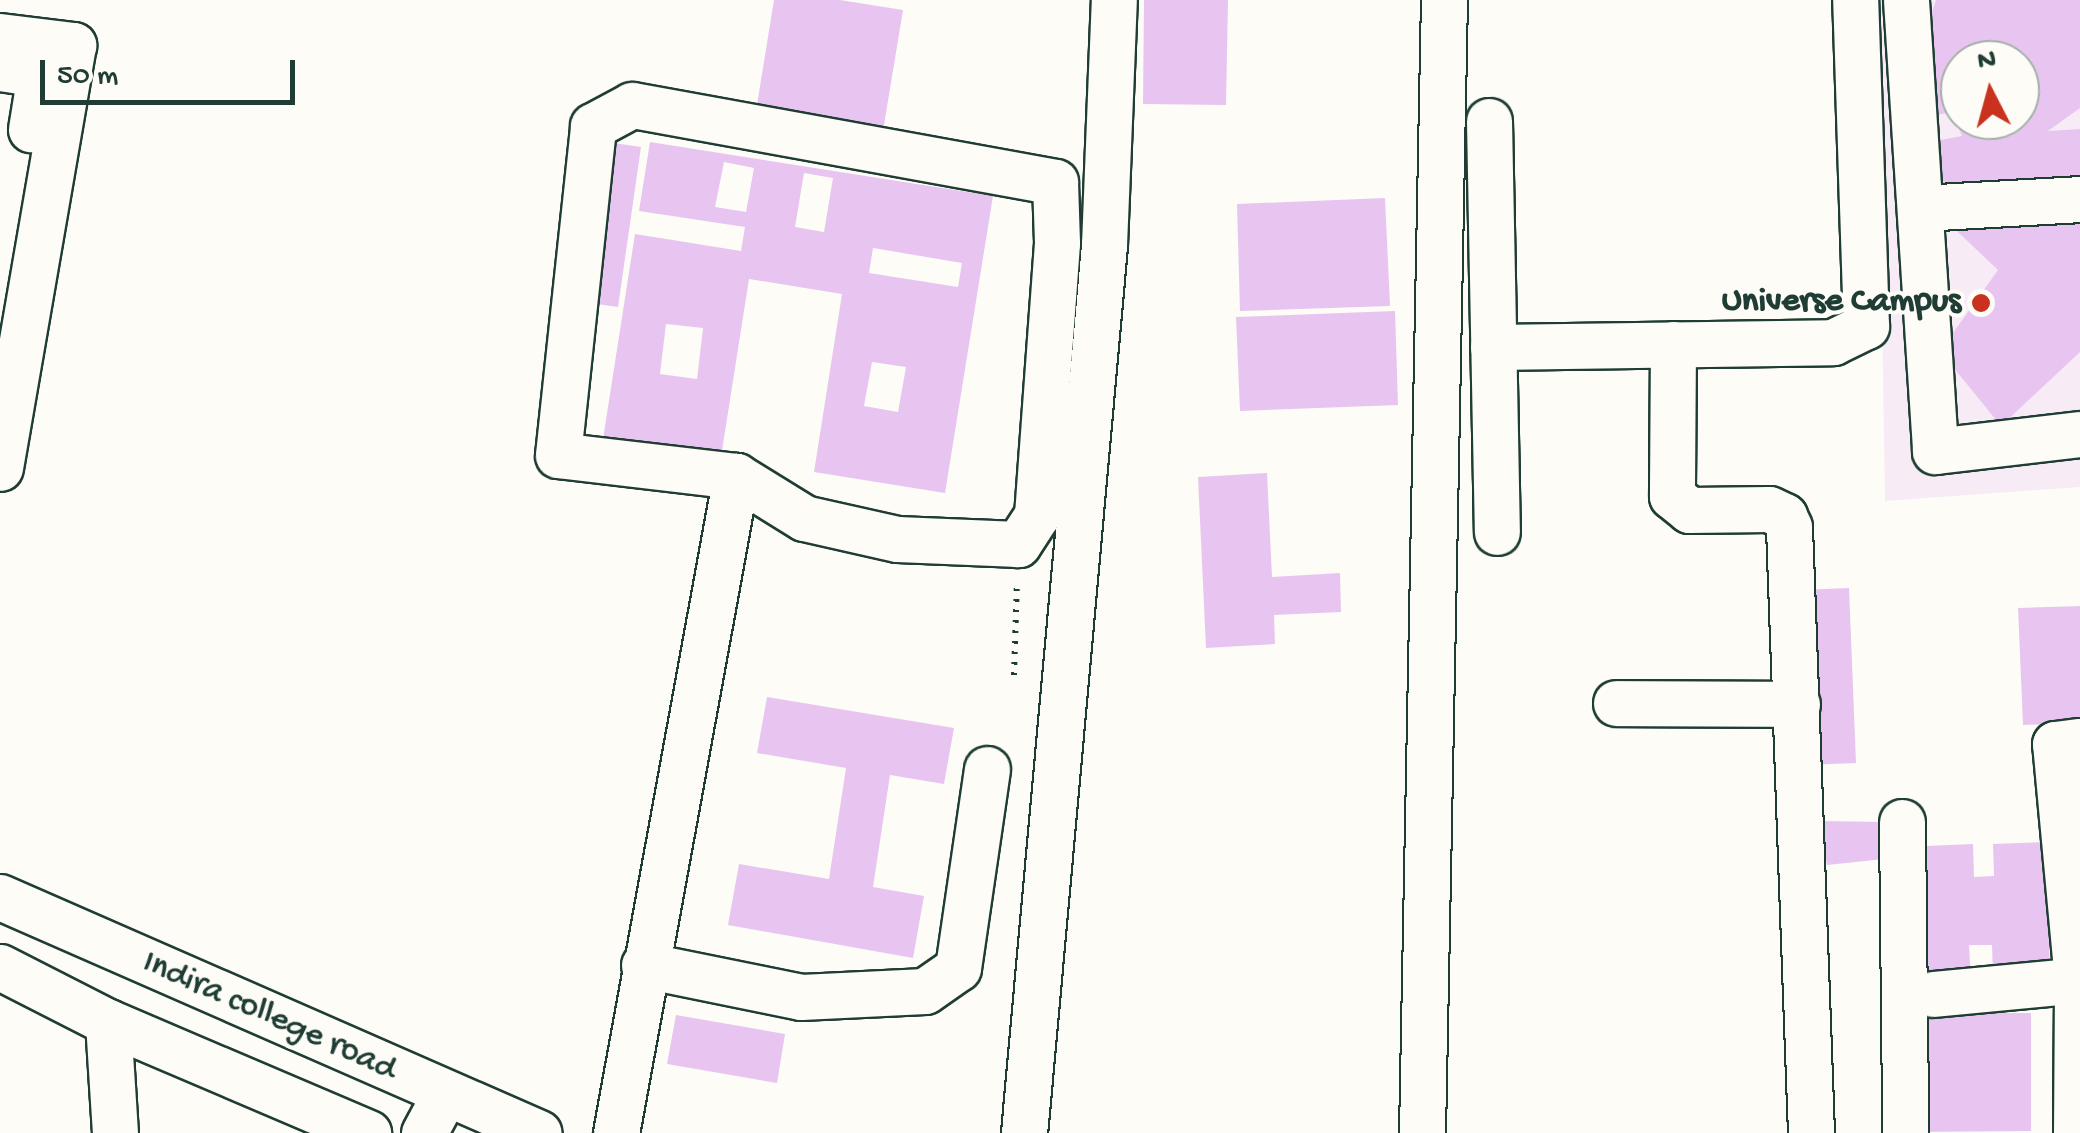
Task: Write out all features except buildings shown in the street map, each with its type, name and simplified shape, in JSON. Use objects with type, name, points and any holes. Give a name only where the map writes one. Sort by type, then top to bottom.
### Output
[{"type":"street","points":[[1024,1133],[1104,245],[1114,0]]},
{"type":"street","points":[[1422,1133],[1444,0]]},
{"type":"street","points":[[1493,347],[1832,342],[1866,326],[1854,0]]},
{"type":"street","points":[[1906,0],[1935,451],[2080,434]]},
{"type":"street","points":[[0,36],[73,45],[1,456]]},
{"type":"street","points":[[0,68],[40,74],[0,303]]},
{"type":"street","points":[[632,105],[1055,182],[1057,244],[1037,514],[1018,544],[897,539],[804,518],[736,476],[558,455],[593,126],[632,105]]},
{"type":"street","points":[[1489,121],[1497,532]]},
{"type":"street","points":[[1920,208],[2080,199]]},
{"type":"street","points":[[1673,344],[1668,486],[1678,506],[1689,510],[1769,509],[1784,516],[1797,704],[1811,1133]]},
{"type":"street","points":[[616,1133],[736,476]]},
{"type":"street","points":[[1616,703],[1797,704]]},
{"type":"street","points":[[2076,1133],[2078,980],[2055,744],[2080,741]]},
{"type":"street","points":[[644,965],[801,997],[925,991],[958,968],[986,769]]},
{"type":"street","points":[[1902,822],[1905,1133]]},
{"type":"street","name":"Indira college road","points":[[0,898],[538,1133]]},
{"type":"street","name":"Indira college road","points":[[0,967],[108,1022],[368,1133]]},
{"type":"street","points":[[1933,994],[2078,980]]},
{"type":"street","points":[[108,1022],[115,1133]]},
{"type":"street","points":[[424,1133],[445,1094]]},
{"type":"path","points":[[1014,674],[1018,544]]},
{"type":"shaded area","name":"Universe Campus","points":[[1877,0],[2080,0],[2080,487],[1885,501]]},
{"type":"place","name":"Universe Campus","points":[[1981,303]]}]
